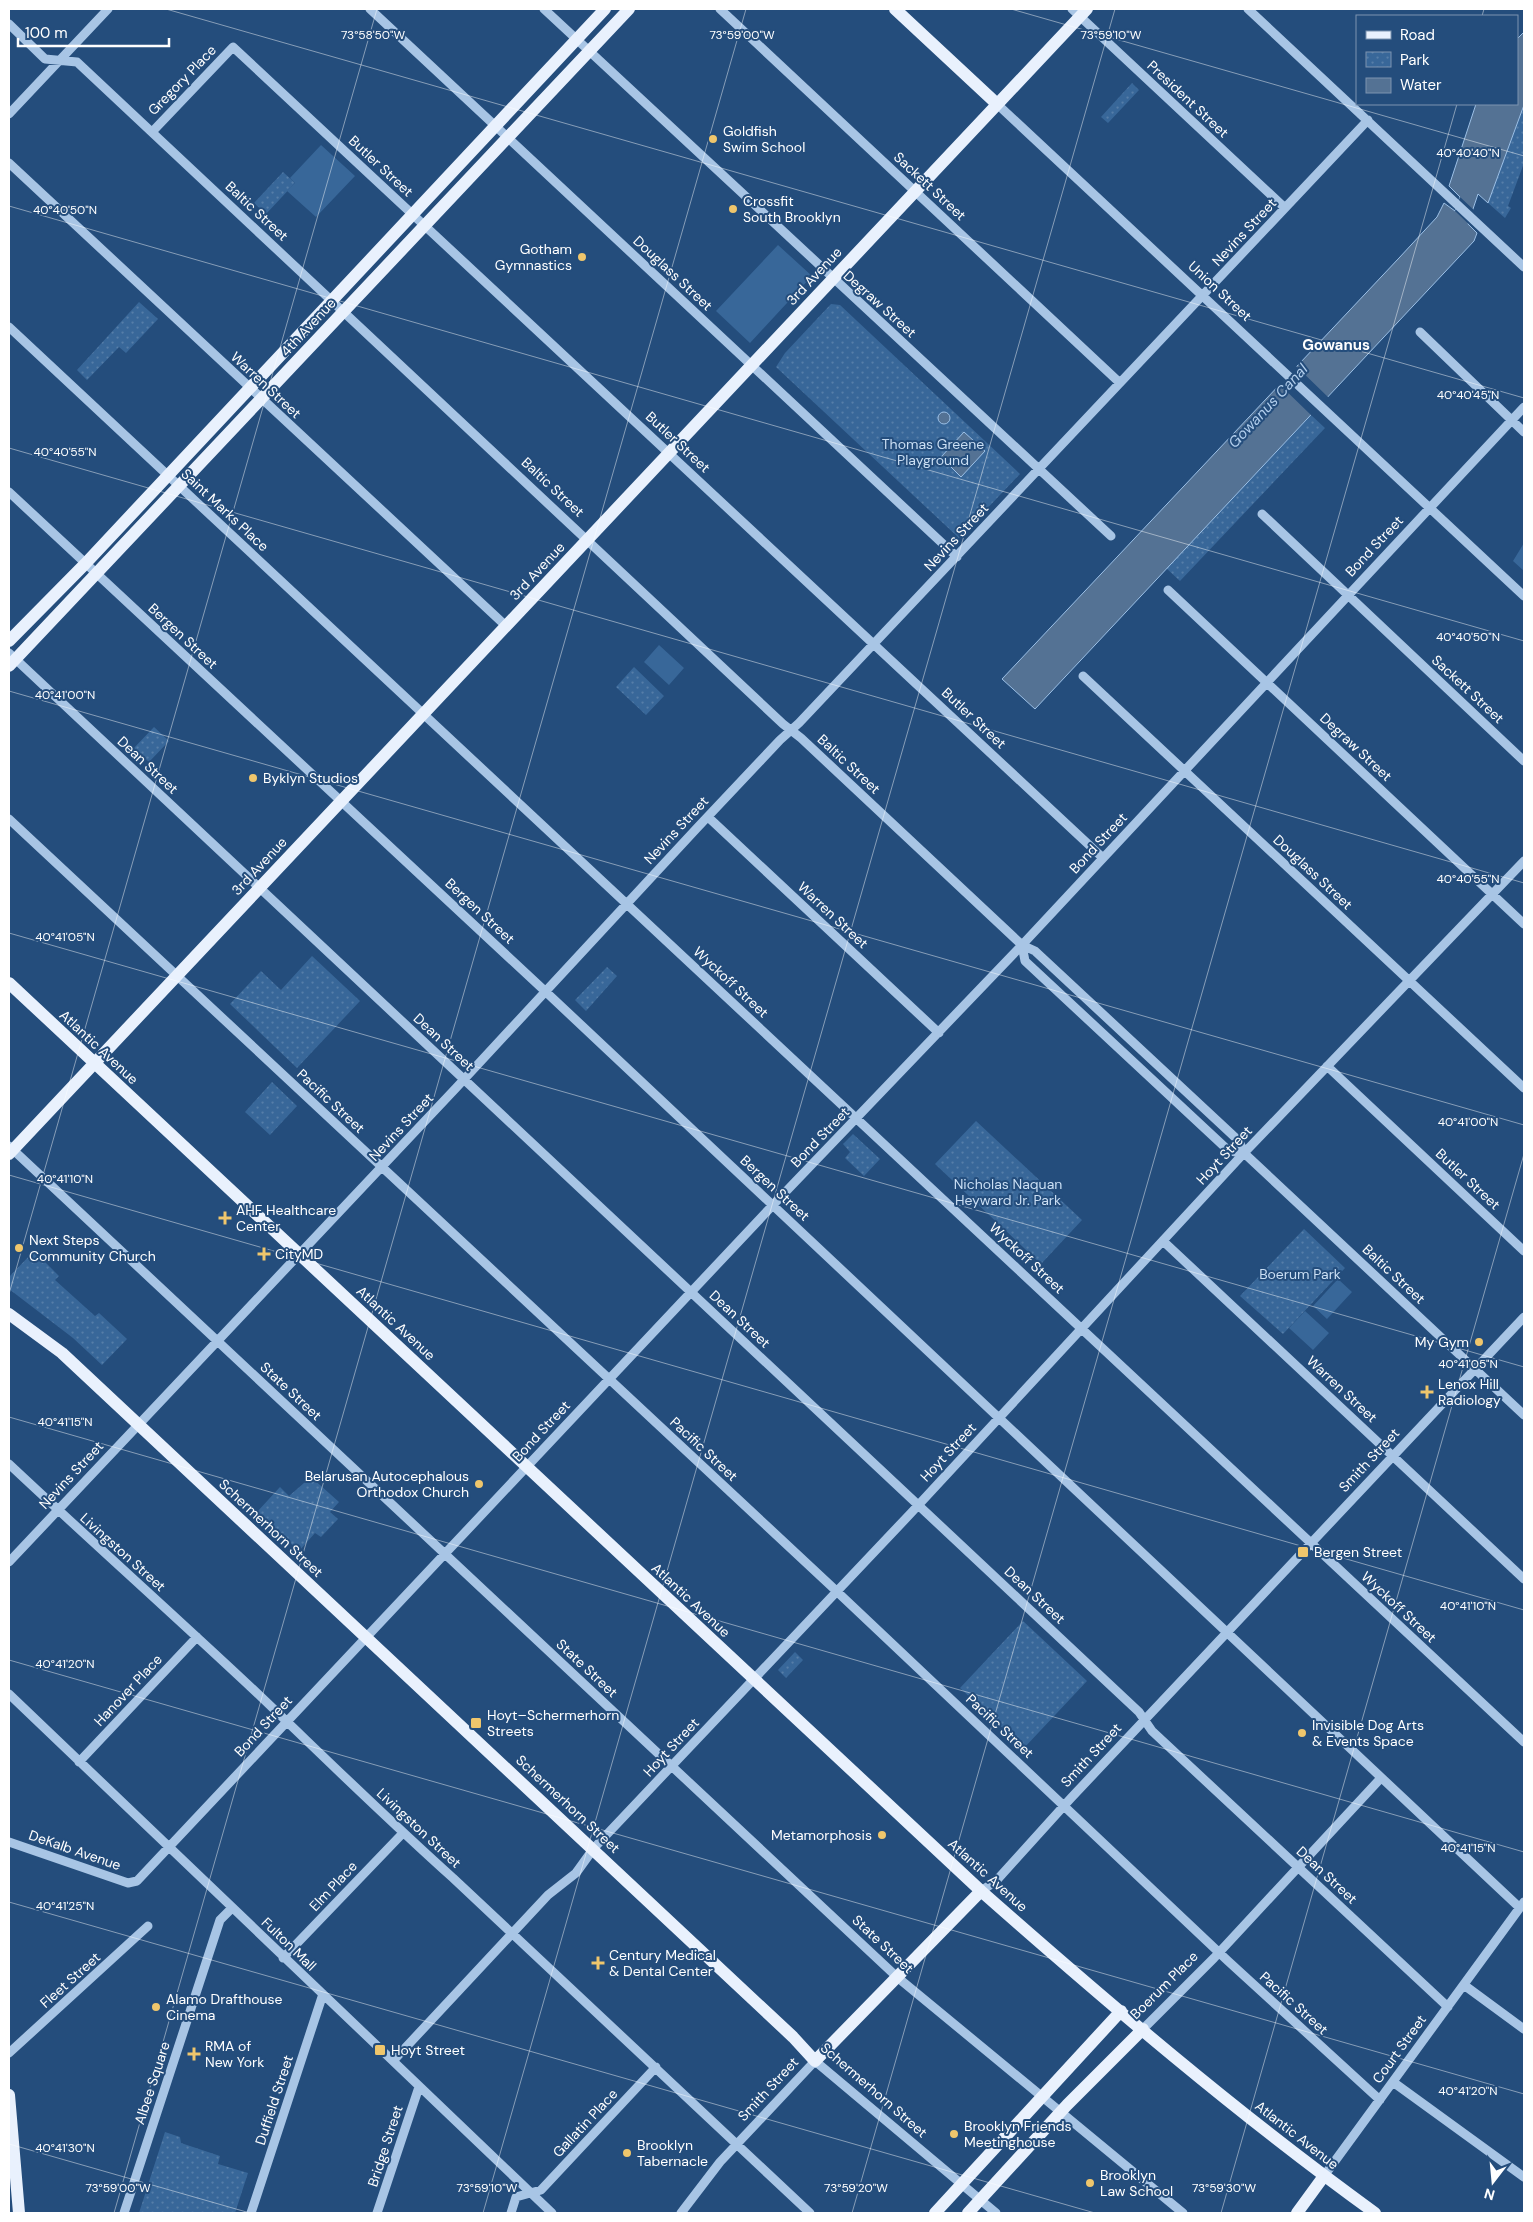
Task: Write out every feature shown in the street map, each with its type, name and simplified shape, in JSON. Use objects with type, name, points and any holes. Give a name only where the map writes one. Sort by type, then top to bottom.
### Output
[{"type":"main road","name":"4th Avenue","points":[[9,641],[85,564],[605,9]]},
{"type":"main road","name":"4th Avenue","points":[[11,659],[97,574],[629,9]]},
{"type":"main road","name":"Union Street","points":[[896,9],[997,104]]},
{"type":"main road","name":"3rd Avenue","points":[[10,1150],[997,104],[1079,11]]},
{"type":"main road","name":"Atlantic Avenue","points":[[9,983],[981,1891],[1143,2029],[1324,2176],[1375,2213]]},
{"type":"main road","name":"Schermerhorn Street","points":[[9,1314],[62,1353],[594,1848],[793,2037],[815,2061]]},
{"type":"main road","name":"Smith Street","points":[[815,2061],[981,1891]]},
{"type":"main road","name":"Boerum Place","points":[[935,2213],[962,2186],[1121,2011]]},
{"type":"main road","name":"Boerum Place","points":[[968,2213],[1060,2113],[1143,2029]]},
{"type":"main road","points":[[9,2095],[19,2213]]},
{"type":"main road","name":"Court Street","points":[[1297,2213],[1324,2176]]},
{"type":"street","points":[[9,114],[108,9]]},
{"type":"street","name":"Douglass Street","points":[[370,9],[957,557]]},
{"type":"street","name":"Degraw Street","points":[[544,9],[832,279],[1111,536]]},
{"type":"street","name":"Sackett Street","points":[[720,9],[1120,383]]},
{"type":"street","points":[[1248,9],[1524,267]]},
{"type":"street","name":"President Street","points":[[1079,11],[1285,208]]},
{"type":"street","name":"Baltic Street","points":[[9,24],[45,59],[77,62],[588,539],[665,615],[1022,945],[1035,951],[1239,1141],[1244,1153],[1524,1414]]},
{"type":"street","name":"Gregory Place","points":[[152,132],[232,47]]},
{"type":"street","name":"Butler Street","points":[[232,47],[413,213],[1103,858]]},
{"type":"street","name":"Union Street","points":[[997,104],[1524,596]]},
{"type":"street","name":"Nevins Street","points":[[9,1562],[464,1080],[708,817],[875,644],[1368,120]]},
{"type":"street","name":"Warren Street","points":[[9,163],[248,388],[506,626]]},
{"type":"street","name":"Saint Marks Place","points":[[9,327],[423,713]]},
{"type":"street","points":[[1420,332],[1524,432]]},
{"type":"street","name":"Bond Street","points":[[133,1884],[773,1205],[1022,945],[1524,407]]},
{"type":"street","name":"Bergen Street","points":[[9,492],[999,1417],[1227,1631],[1292,1696],[1522,1905]]},
{"type":"street","name":"Sackett Street","points":[[1262,514],[1524,761]]},
{"type":"street","name":"Degraw Street","points":[[1168,590],[1524,924]]},
{"type":"street","name":"Dean Street","points":[[11,659],[259,888],[1140,1712],[1152,1731],[1448,2007]]},
{"type":"street","name":"Douglass Street","points":[[1083,676],[1524,1088]]},
{"type":"street","name":"Wyckoff Street","points":[[423,713],[1524,1742]]},
{"type":"street","name":"Warren Street","points":[[708,817],[939,1032]]},
{"type":"street","name":"Pacific Street","points":[[9,819],[1219,1952],[1380,2100]]},
{"type":"street","name":"Hoyt Street","points":[[393,2061],[548,1894],[576,1873],[594,1848],[836,1592],[1162,1240],[1524,861]]},
{"type":"street","name":"Baltic Street","points":[[1022,945],[1025,961],[1229,1151],[1244,1153]]},
{"type":"street","name":"Butler Street","points":[[1327,1066],[1524,1251]]},
{"type":"street","name":"State Street","points":[[10,1150],[218,1341],[897,1977],[1183,2213]]},
{"type":"street","name":"Warren Street","points":[[1162,1240],[1524,1579]]},
{"type":"street","name":"Smith Street","points":[[981,1891],[996,1881],[1227,1631],[1524,1317]]},
{"type":"street","name":"Livingston Street","points":[[9,1464],[287,1721],[403,1833],[810,2213]]},
{"type":"street","name":"Hanover Place","points":[[79,1762],[197,1637]]},
{"type":"street","name":"Fulton Mall","points":[[9,1694],[283,1958],[552,2213]]},
{"type":"street","name":"Boerum Place","points":[[1143,2029],[1219,1952],[1381,1778]]},
{"type":"street","name":"Elm Place","points":[[283,1958],[403,1833]]},
{"type":"street","name":"DeKalb Avenue","points":[[9,1842],[133,1884]]},
{"type":"street","name":"Court Street","points":[[1324,2176],[1522,1905]]},
{"type":"street","name":"Albee Square","points":[[124,2213],[220,1920],[232,1908]]},
{"type":"street","name":"Fleet Street","points":[[9,2053],[96,1976],[148,1926]]},
{"type":"street","points":[[1464,1985],[1524,2029]]},
{"type":"street","name":"Duffield Street","points":[[251,2213],[323,1994]]},
{"type":"street","name":"Smith Street","points":[[681,2213],[720,2162],[815,2061]]},
{"type":"street","name":"Schermerhorn Street","points":[[815,2061],[996,2213]]},
{"type":"street","name":"Gallatin Place","points":[[511,2213],[516,2197],[541,2190],[656,2068]]},
{"type":"street","points":[[1393,2082],[1524,2176]]},
{"type":"street","name":"Bridge Street","points":[[377,2213],[418,2087]]},
{"type":"street","points":[[9,2212],[13,2213]]},
{"type":"green space","points":[[1132,83],[1139,90],[1108,123],[1101,117]]},
{"type":"green space","points":[[1524,105],[1524,163],[1508,206],[1511,208],[1505,218],[1488,203]]},
{"type":"green space","points":[[321,145],[355,176],[316,217],[287,191],[295,183],[290,178]]},
{"type":"green space","points":[[283,172],[295,183],[266,214],[254,203]]},
{"type":"green space","points":[[778,245],[812,276],[750,343],[716,311]]},
{"type":"green space","points":[[139,302],[158,319],[126,353],[119,347],[87,380],[77,370]]},
{"type":"green space","name":"Thomas Greene Playground","points":[[831,304],[840,305],[1020,474],[959,538],[776,367],[785,353]]},
{"type":"green space","points":[[1311,415],[1325,428],[1180,581],[1166,568]]},
{"type":"green space","points":[[1524,543],[1524,571],[1513,561]]},
{"type":"green space","points":[[659,645],[684,668],[669,685],[644,662]]},
{"type":"green space","points":[[634,667],[664,696],[646,715],[616,687]]},
{"type":"green space","points":[[154,727],[169,741],[149,762],[134,748]]},
{"type":"green space","points":[[312,956],[360,1001],[297,1068],[230,1004],[261,971],[281,990]]},
{"type":"green space","points":[[607,967],[617,976],[586,1011],[575,1000]]},
{"type":"green space","points":[[272,1082],[297,1106],[270,1135],[245,1112]]},
{"type":"green space","name":"Nicholas Naquan Heyward Jr. Park","points":[[976,1121],[1082,1220],[1041,1264],[935,1164]]},
{"type":"green space","points":[[853,1134],[880,1159],[864,1176],[845,1158],[850,1152],[843,1144]]},
{"type":"green space","name":"Boerum Park","points":[[1304,1229],[1345,1268],[1283,1334],[1240,1296]]},
{"type":"green space","points":[[34,1251],[59,1276],[55,1280],[95,1316],[99,1313],[127,1339],[102,1365],[73,1338],[9,1289],[9,1277]]},
{"type":"green space","points":[[1338,1279],[1352,1292],[1327,1319],[1313,1306]]},
{"type":"green space","points":[[1305,1311],[1329,1333],[1313,1350],[1289,1328]]},
{"type":"green space","points":[[311,1477],[339,1502],[330,1512],[338,1519],[321,1537],[315,1533],[299,1551],[257,1512],[280,1487],[289,1496]]},
{"type":"green space","points":[[1023,1621],[1087,1681],[1024,1748],[960,1688]]},
{"type":"green space","points":[[795,1652],[803,1660],[786,1678],[778,1670]]},
{"type":"green space","points":[[165,2132],[180,2137],[181,2143],[220,2156],[218,2164],[248,2173],[235,2213],[139,2213]]},
{"type":"water","name":"Gowanus Canal","points":[[1524,32],[1524,105],[1488,203],[1478,194],[1468,224],[1477,233],[1474,241],[1035,709],[1002,679],[1399,258],[1437,217],[1444,203],[1455,211],[1460,197],[1449,186],[1476,105],[1518,105],[1518,38]]},
{"type":"water","points":[[942,412],[946,412],[950,418],[946,424],[942,424],[938,420],[938,416]]},
{"type":"water","points":[[964,432],[985,451],[961,477],[941,457]]},
{"type":"pier","points":[[1460,197],[1475,211],[1471,223],[1479,234],[1455,211]]},
{"type":"pier","points":[[1295,365],[1329,398],[1312,416],[1278,383]]},
{"type":"place","name":"Goldfish Swim School","points":[[713,139]]},
{"type":"place","name":"Crossfit South Brooklyn","points":[[733,209]]},
{"type":"place","name":"Gotham Gymnastics","points":[[582,257]]},
{"type":"place","name":"Byklyn Studios","points":[[253,778]]},
{"type":"place","name":"AHF Healthcare Center","points":[[225,1218]]},
{"type":"place","name":"Next Steps Community Church","points":[[19,1248]]},
{"type":"place","name":"CityMD","points":[[264,1254]]},
{"type":"place","name":"My Gym","points":[[1479,1342]]},
{"type":"place","name":"Lenox Hill Radiology","points":[[1427,1392]]},
{"type":"place","name":"Belarusan Autocephalous Orthodox Church","points":[[479,1484]]},
{"type":"place","name":"Bergen Street","points":[[1303,1552]]},
{"type":"place","name":"Hoyt–Schermerhorn Streets","points":[[476,1723]]},
{"type":"place","name":"Invisible Dog Arts & Events Space","points":[[1302,1733]]},
{"type":"place","name":"Metamorphosis","points":[[882,1835]]},
{"type":"place","name":"Century Medical & Dental Center","points":[[598,1963]]},
{"type":"place","name":"Alamo Drafthouse Cinema","points":[[156,2007]]},
{"type":"place","name":"Hoyt Street","points":[[380,2050]]},
{"type":"place","name":"RMA of New York","points":[[194,2054]]},
{"type":"place","name":"Brooklyn Friends Meetinghouse","points":[[954,2134]]},
{"type":"place","name":"Brooklyn Tabernacle","points":[[627,2153]]},
{"type":"place","name":"Brooklyn Law School","points":[[1090,2183]]},
{"type":"district","name":"Gowanus","points":[[1336,345]]}]
